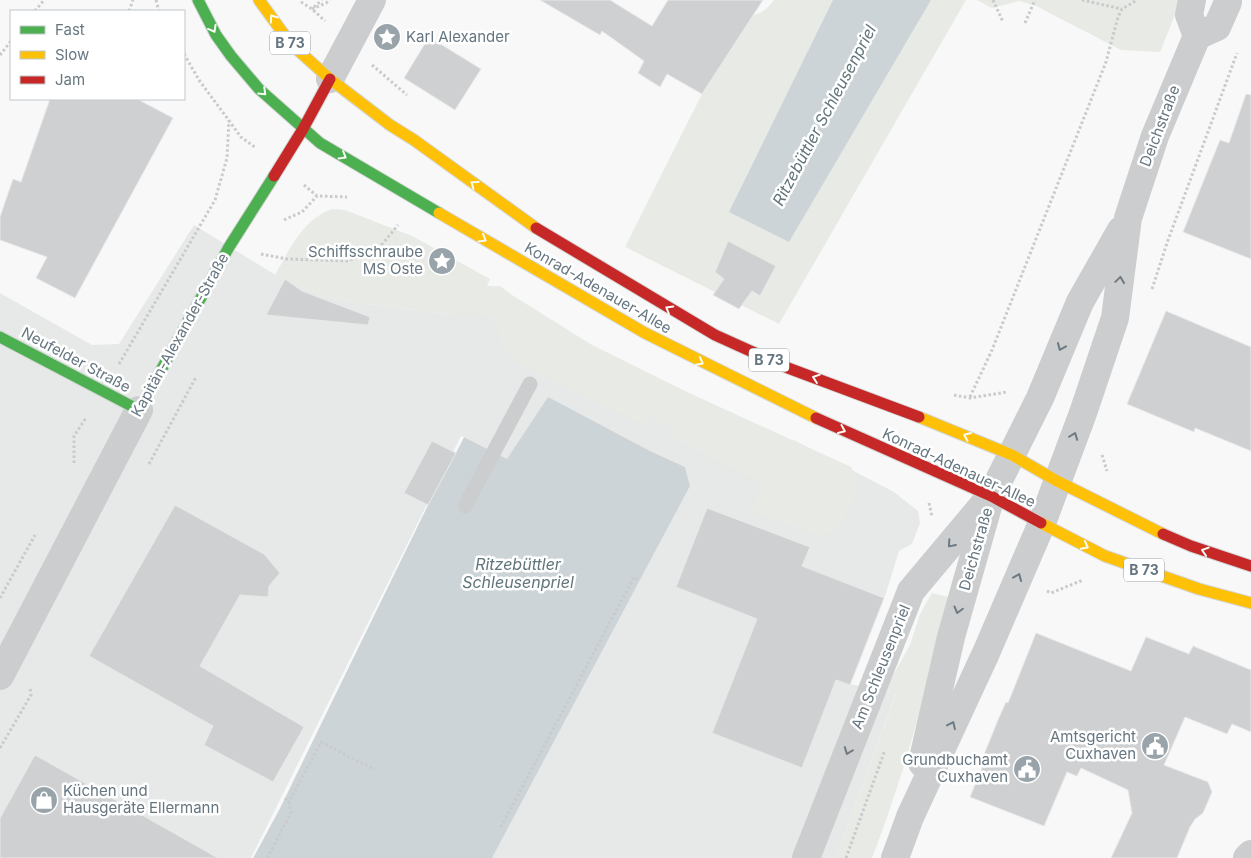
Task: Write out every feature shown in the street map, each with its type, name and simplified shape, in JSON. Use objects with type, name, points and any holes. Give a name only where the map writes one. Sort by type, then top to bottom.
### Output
[{"type":"main road","name":"Konrad-Adenauer-Allee","points":[[198,0],[216,34],[231,56],[259,89],[303,129],[327,147],[645,333],[800,411],[991,496],[1042,523]]},
{"type":"main road","name":"Konrad-Adenauer-Allee","points":[[259,0],[291,44],[330,79],[390,125],[414,140],[542,232],[663,306],[716,335],[788,368],[956,431],[1012,455],[1057,481]]},
{"type":"main road","name":"Kapitän-Alexander-Straße","points":[[139,410],[229,247],[303,129],[330,79]]},
{"type":"main road","name":"Neufelder Straße","points":[[0,337],[139,410]]},
{"type":"main road","name":"B 73","points":[[1057,481],[1148,528],[1191,546],[1251,566]]},
{"type":"main road","name":"B 73","points":[[1042,523],[1105,556],[1199,589],[1251,603]]},
{"type":"street","name":"Kapitän-Alexander-Straße","points":[[330,79],[372,0]]},
{"type":"street","points":[[1192,0],[1189,15],[1196,36],[1217,27],[1228,0]]},
{"type":"street","name":"Deichstraße","points":[[895,858],[910,817],[986,653],[1042,523],[1083,413],[1115,318],[1128,218],[1155,136],[1196,36]]},
{"type":"street","name":"Deichstraße","points":[[910,817],[951,637],[991,496],[1043,390],[1080,302],[1128,218]]},
{"type":"street","name":"Kapitän-Alexander-Straße","points":[[0,676],[139,410]]},
{"type":"street","name":"Am Schleusenpriel","points":[[806,857],[911,591],[991,496]]},
{"type":"street","points":[[1248,858],[1251,854]]},
{"type":"lane","points":[[465,506],[530,384]]},
{"type":"path","points":[[36,10],[44,0]]},
{"type":"path","points":[[312,8],[322,0]]},
{"type":"path","points":[[302,3],[312,8],[326,4],[330,0]]},
{"type":"path","points":[[993,0],[1003,22]]},
{"type":"path","points":[[1024,23],[1035,0]]},
{"type":"path","points":[[1082,0],[1122,9]]},
{"type":"path","points":[[970,398],[992,350],[1102,71],[1118,17],[1122,9],[1137,0]]},
{"type":"path","points":[[0,55],[10,42]]},
{"type":"path","points":[[1150,297],[1167,243],[1238,50]]},
{"type":"path","points":[[185,56],[200,80],[241,136]]},
{"type":"path","points":[[376,68],[407,95]]},
{"type":"path","points":[[70,472],[74,463],[74,436],[103,391],[215,200],[227,158],[229,120]]},
{"type":"path","points":[[283,221],[302,212],[317,196]]},
{"type":"path","points":[[265,248],[260,254],[287,259],[348,261],[379,248],[400,223]]},
{"type":"path","points":[[951,394],[970,398],[1016,390]]},
{"type":"path","points":[[1101,452],[1108,475]]},
{"type":"path","points":[[0,598],[38,530]]},
{"type":"path","points":[[501,827],[634,577],[640,580]]},
{"type":"path","points":[[288,802],[321,742],[375,770]]},
{"type":"path","points":[[268,858],[291,813],[288,802],[284,798]]},
{"type":"shaded area","points":[[774,0],[966,0],[779,324],[625,247],[702,94],[753,15],[765,10]]},
{"type":"shaded area","points":[[977,0],[1181,0],[1160,52],[1121,50],[1036,6],[1019,1],[992,8]]},
{"type":"shaded area","points":[[332,209],[345,210],[412,236],[490,279],[487,286],[500,286],[592,345],[687,392],[851,467],[855,476],[855,485],[859,488],[842,524],[837,531],[819,536],[750,511],[763,484],[671,437],[674,430],[649,417],[645,426],[514,361],[498,336],[497,323],[484,316],[475,314],[451,315],[318,297],[302,291],[275,275],[298,236],[313,220]]},
{"type":"shaded area","points":[[194,225],[302,291],[318,297],[451,315],[485,311],[775,463],[794,440],[894,492],[918,511],[920,523],[912,544],[899,551],[886,593],[850,684],[896,693],[836,858],[492,858],[690,486],[685,467],[648,450],[507,459],[464,437],[280,808],[253,858],[0,858],[0,293],[92,345],[119,344]]},
{"type":"shaded area","points":[[932,593],[949,597],[915,729],[884,826],[872,858],[836,858],[896,694],[885,690],[910,645],[920,614]]},
{"type":"water","name":"Ritzebüttler Schleusenpriel","points":[[833,0],[931,0],[789,242],[729,212]]},
{"type":"water","name":"Ritzebüttler Schleusenpriel","points":[[548,397],[648,450],[685,467],[690,486],[492,858],[253,858],[280,808],[428,505],[464,437],[507,459]]},
{"type":"pier","points":[[461,436],[464,437],[428,505],[280,808],[253,858],[251,858]]},
{"type":"building","points":[[540,0],[610,0],[652,26],[668,0],[763,0],[702,94],[667,74],[660,87],[638,73],[644,61],[602,31],[600,35]]},
{"type":"building","points":[[429,37],[481,69],[455,110],[404,78]]},
{"type":"building","points":[[1246,94],[1251,95],[1251,259],[1183,232],[1220,140],[1229,143]]},
{"type":"building","points":[[50,100],[139,100],[173,118],[75,298],[36,278],[47,257],[0,240],[0,217],[13,179],[21,182]]},
{"type":"building","points":[[728,241],[776,266],[760,296],[752,291],[739,309],[713,295],[724,279],[715,272]]},
{"type":"building","points":[[285,279],[302,291],[370,317],[368,325],[266,315]]},
{"type":"building","points":[[1166,311],[1251,347],[1251,451],[1195,428],[1194,432],[1127,404]]},
{"type":"building","points":[[432,441],[456,453],[428,505],[404,493]]},
{"type":"building","points":[[175,505],[264,554],[280,573],[269,586],[268,597],[240,595],[200,666],[304,727],[273,782],[204,745],[213,726],[89,656]]},
{"type":"building","points":[[707,508],[810,547],[802,566],[884,598],[850,685],[836,680],[802,768],[712,733],[757,619],[676,587]]},
{"type":"building","points":[[1036,633],[1131,671],[1146,637],[1189,654],[1193,646],[1251,670],[1251,732],[1232,724],[1227,734],[1185,717],[1164,765],[1208,782],[1212,792],[1203,813],[1195,819],[1190,827],[1177,858],[1111,858],[1132,813],[1128,790],[1081,768],[1077,776],[1067,772],[1044,826],[970,797],[986,758],[983,757],[1006,702],[1008,703]]},
{"type":"building","points":[[35,755],[218,858],[0,858],[0,818]]},
{"type":"traffic: fast","points":[[198,0],[216,35],[259,89],[320,143],[439,213]]},
{"type":"traffic: fast","points":[[0,337],[139,410],[229,247],[274,176]]},
{"type":"traffic: slow","points":[[259,0],[291,44],[330,79],[390,125],[414,140],[536,228]]},
{"type":"traffic: slow","points":[[439,213],[645,333],[816,418]]},
{"type":"traffic: slow","points":[[919,417],[1012,455],[1057,481],[1163,534]]},
{"type":"traffic: slow","points":[[1041,523],[1105,556],[1199,589],[1251,603]]},
{"type":"traffic: jam","points":[[274,176],[303,129],[330,79]]},
{"type":"traffic: jam","points":[[536,228],[715,335],[788,368],[919,417]]},
{"type":"traffic: jam","points":[[816,418],[991,496],[1041,523]]},
{"type":"traffic: jam","points":[[1163,534],[1191,546],[1251,566]]},
{"type":"place","name":"Karl Alexander","points":[[387,37]]},
{"type":"place","name":"Schiffsschraube MS Oste","points":[[442,261]]},
{"type":"place","name":"Amtsgericht Cuxhaven","points":[[1155,746]]},
{"type":"place","name":"Grundbuchamt Cuxhaven","points":[[1027,769]]},
{"type":"place","name":"Küchen und Hausgeräte Ellermann","points":[[44,800]]}]
